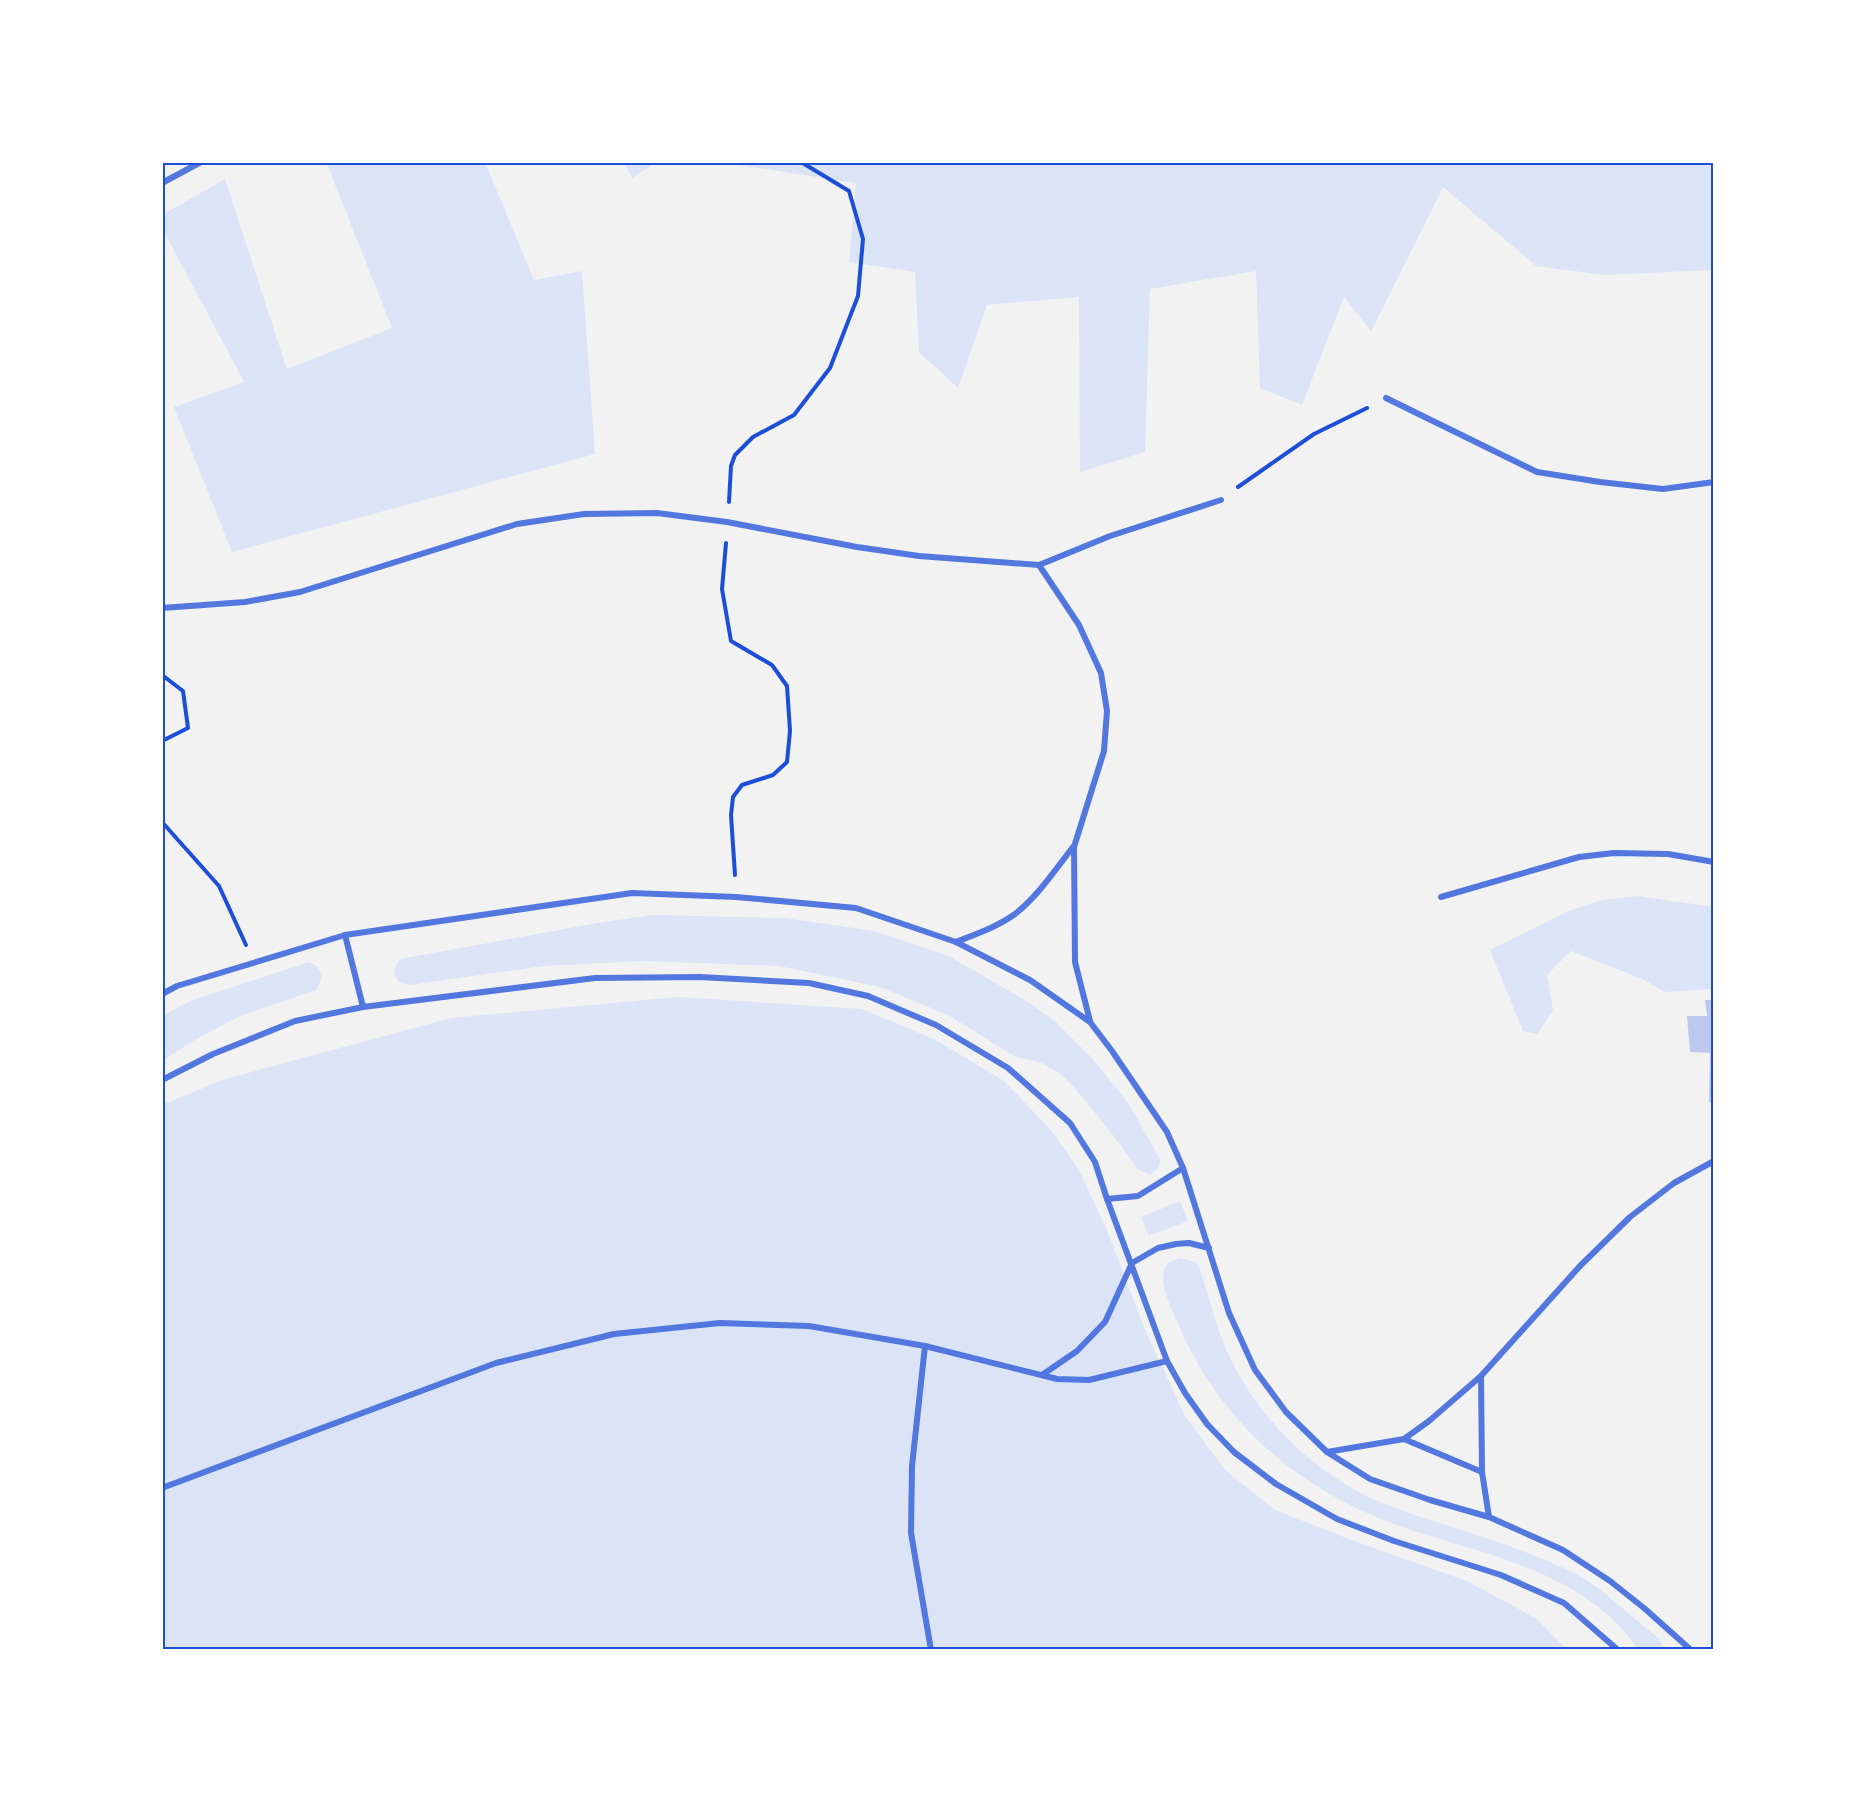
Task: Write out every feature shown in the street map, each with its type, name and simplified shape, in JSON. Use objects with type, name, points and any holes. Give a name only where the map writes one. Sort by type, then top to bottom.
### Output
[{"type":"street","points":[[162,183],[201,162]]},
{"type":"street","points":[[1386,398],[1537,472],[1600,483],[1663,489],[1714,482]]},
{"type":"street","points":[[162,609],[245,602],[300,592],[517,524],[584,514],[657,513],[727,522],[857,547],[919,556],[1039,565],[1110,536],[1221,500]]},
{"type":"street","points":[[1039,565],[1079,625],[1101,673],[1107,711],[1104,751],[1074,847],[1075,962],[1090,1022]]},
{"type":"street","points":[[956,942],[988,930],[1015,914],[1040,889],[1074,847]]},
{"type":"street","points":[[1441,897],[1579,857],[1614,853],[1668,854],[1714,862]]},
{"type":"street","points":[[162,993],[177,986],[345,934],[632,893],[736,897],[856,908],[956,942],[1030,980],[1090,1022],[1167,1132],[1183,1168],[1229,1313],[1255,1370],[1286,1412],[1327,1452],[1370,1479],[1489,1517],[1563,1550],[1610,1581],[1691,1650]]},
{"type":"street","points":[[345,934],[363,1007]]},
{"type":"street","points":[[162,1080],[213,1054],[295,1022],[363,1007],[595,978],[700,976],[809,983],[868,996],[936,1025],[1008,1068],[1070,1124],[1095,1162],[1167,1361],[1185,1393],[1207,1424],[1234,1452],[1276,1484],[1337,1519],[1394,1542],[1501,1575],[1564,1603],[1618,1650]]},
{"type":"street","points":[[1327,1452],[1404,1439],[1429,1421],[1481,1376],[1580,1266],[1630,1217],[1674,1183],[1714,1161]]},
{"type":"street","points":[[1107,1199],[1138,1196],[1183,1168]]},
{"type":"street","points":[[1042,1375],[1077,1351],[1104,1322],[1132,1263],[1158,1248],[1176,1244],[1189,1243],[1209,1248]]},
{"type":"street","points":[[162,1488],[496,1363],[614,1334],[720,1323],[809,1326],[925,1346],[1058,1379],[1089,1380],[1167,1361]]},
{"type":"street","points":[[925,1346],[912,1466],[911,1533],[932,1650]]},
{"type":"street","points":[[1481,1376],[1482,1473],[1489,1517]]},
{"type":"street","points":[[1404,1439],[1482,1473]]},
{"type":"path","points":[[736,897],[731,815],[733,797],[742,785],[773,775],[787,762],[790,731],[787,686],[772,665],[731,641],[722,589],[731,466],[735,455],[753,437],[794,415],[830,368],[858,296],[863,239],[849,192],[801,162]]},
{"type":"path","points":[[1221,500],[1314,434],[1386,398]]},
{"type":"path","points":[[162,675],[183,692],[188,728],[162,741]]},
{"type":"path","points":[[162,822],[219,886],[254,962]]},
{"type":"shaded area","points":[[326,162],[485,162],[534,280],[582,271],[595,454],[232,552],[174,407],[244,382],[162,228],[162,215],[225,179],[287,369],[392,328]]},
{"type":"shaded area","points":[[623,162],[656,162],[632,178]]},
{"type":"shaded area","points":[[719,162],[1714,162],[1714,270],[1604,275],[1536,266],[1443,187],[1371,331],[1344,297],[1302,405],[1260,388],[1256,271],[1150,289],[1145,452],[1080,472],[1079,297],[987,305],[958,388],[919,352],[915,272],[849,262],[856,183]]},
{"type":"shaded area","points":[[1638,896],[1714,907],[1714,989],[1665,992],[1642,979],[1571,951],[1547,975],[1553,1010],[1537,1034],[1523,1031],[1490,950],[1569,911],[1602,900]]},
{"type":"shaded area","points":[[653,915],[785,918],[874,931],[949,956],[1028,1002],[1057,1023],[1093,1059],[1129,1104],[1160,1159],[1159,1167],[1150,1175],[1138,1169],[1073,1086],[1058,1072],[1042,1063],[1016,1057],[948,1015],[880,987],[779,966],[643,961],[544,966],[410,985],[401,983],[395,975],[394,969],[400,959]]},
{"type":"shaded area","points":[[309,962],[314,964],[321,973],[316,990],[240,1016],[198,1038],[162,1061],[162,1016],[190,1001]]},
{"type":"shaded area","points":[[678,997],[862,1009],[936,1040],[1004,1081],[1051,1130],[1078,1168],[1107,1230],[1143,1325],[1185,1416],[1225,1470],[1275,1510],[1467,1581],[1537,1619],[1567,1650],[162,1650],[162,1105],[225,1079],[451,1018]]},
{"type":"shaded area","points":[[1180,1201],[1188,1221],[1149,1236],[1141,1217]]},
{"type":"shaded area","points":[[1179,1258],[1195,1262],[1199,1267],[1221,1337],[1250,1393],[1269,1419],[1315,1463],[1341,1482],[1369,1497],[1509,1546],[1574,1573],[1607,1595],[1660,1639],[1661,1650],[1639,1650],[1615,1622],[1589,1600],[1559,1582],[1528,1568],[1394,1524],[1359,1509],[1326,1492],[1266,1448],[1240,1422],[1217,1393],[1197,1362],[1180,1328],[1164,1289],[1163,1278],[1170,1262]]},
{"type":"building","points":[[1705,1000],[1714,1000],[1714,1102],[1709,1102],[1710,1053],[1690,1052],[1687,1016],[1707,1016]]}]
